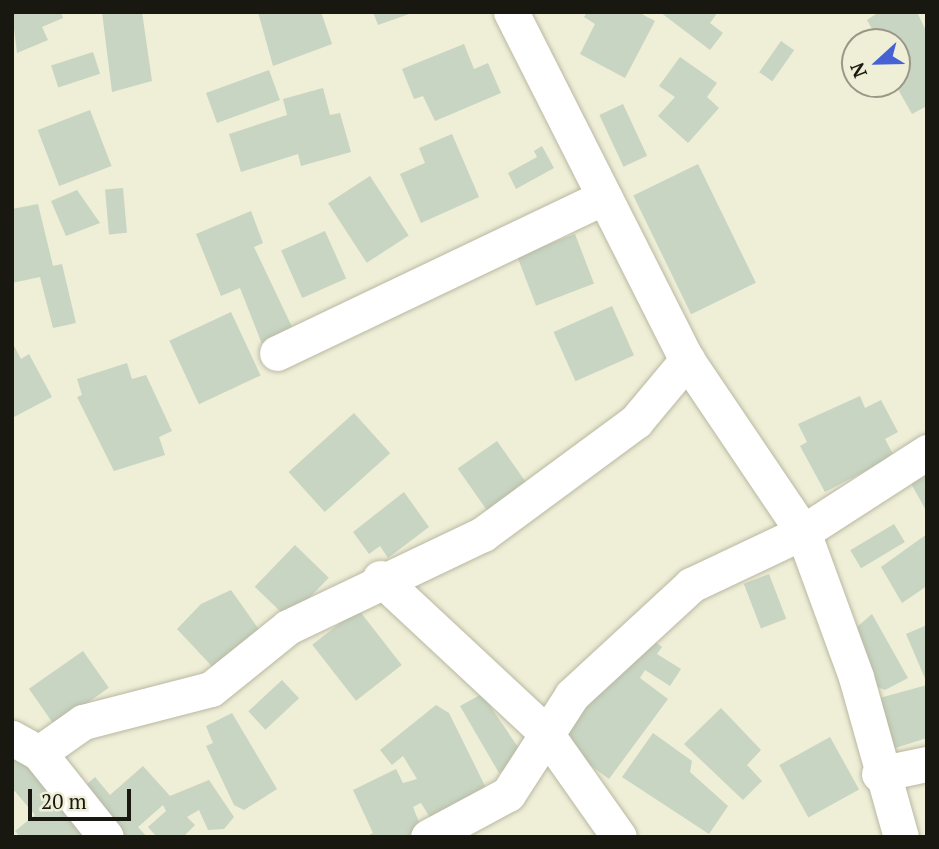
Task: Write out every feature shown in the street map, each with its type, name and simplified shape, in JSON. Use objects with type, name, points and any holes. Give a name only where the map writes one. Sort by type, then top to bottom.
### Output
[{"type":"street","points":[[511,12],[602,198],[687,360],[803,532],[856,677],[879,774],[901,837]]},
{"type":"street","points":[[276,353],[602,198]]},
{"type":"street","points":[[104,836],[26,745],[83,722],[211,690],[288,627],[380,578],[483,534],[569,475],[636,421],[687,360]]},
{"type":"street","points":[[428,837],[508,794],[545,732],[599,667],[691,585],[803,532],[927,452]]},
{"type":"street","points":[[380,578],[545,732],[619,837]]},
{"type":"street","points":[[879,774],[927,764]]},
{"type":"building","points":[[12,12],[61,12],[63,18],[42,27],[48,40],[17,53]]},
{"type":"building","points":[[102,12],[142,12],[152,81],[112,92]]},
{"type":"building","points":[[258,12],[321,12],[332,44],[273,66]]},
{"type":"building","points":[[373,12],[412,12],[412,13],[378,25]]},
{"type":"building","points":[[587,12],[638,12],[655,21],[625,78],[580,54],[595,24],[584,17]]},
{"type":"building","points":[[660,12],[718,12],[710,23],[723,33],[710,50]]},
{"type":"building","points":[[879,12],[917,12],[927,33],[927,106],[912,114],[903,98],[911,98],[911,28],[872,28],[867,20]]},
{"type":"building","points":[[781,41],[794,50],[772,81],[759,72]]},
{"type":"building","points":[[464,44],[474,69],[488,63],[501,93],[435,121],[423,96],[414,99],[402,69]]},
{"type":"building","points":[[93,52],[100,74],[58,87],[51,66]]},
{"type":"building","points":[[680,57],[717,83],[707,97],[719,108],[688,143],[658,116],[675,97],[659,86]]},
{"type":"building","points":[[269,70],[280,100],[217,123],[206,93]]},
{"type":"building","points":[[323,88],[330,115],[340,113],[351,152],[301,166],[298,154],[241,172],[229,134],[287,115],[283,99]]},
{"type":"building","points":[[623,104],[647,156],[624,167],[599,115]]},
{"type":"building","points":[[90,110],[112,166],[59,186],[38,130]]},
{"type":"building","points":[[452,134],[479,197],[421,223],[400,174],[425,163],[419,148]]},
{"type":"building","points":[[542,146],[554,168],[516,189],[508,173],[537,157],[534,151]]},
{"type":"building","points":[[698,164],[756,283],[691,314],[633,196]]},
{"type":"building","points":[[370,176],[409,236],[367,263],[328,203]]},
{"type":"building","points":[[123,188],[127,233],[109,234],[105,190]]},
{"type":"building","points":[[77,190],[100,223],[66,236],[51,201]]},
{"type":"building","points":[[38,204],[53,266],[62,264],[76,323],[53,328],[40,277],[12,283],[12,209]]},
{"type":"building","points":[[251,211],[263,243],[254,247],[294,331],[262,344],[240,288],[221,296],[196,234]]},
{"type":"building","points":[[325,231],[346,279],[302,298],[281,251]]},
{"type":"building","points":[[575,234],[594,283],[536,306],[517,256]]},
{"type":"building","points":[[612,306],[634,355],[575,381],[554,332]]},
{"type":"building","points":[[231,312],[261,375],[199,404],[169,341]]},
{"type":"building","points":[[12,342],[21,359],[29,354],[52,397],[12,418]]},
{"type":"building","points":[[127,363],[132,379],[146,375],[172,431],[159,437],[165,455],[114,471],[77,397],[82,395],[77,379]]},
{"type":"building","points":[[860,396],[865,408],[881,400],[898,432],[885,439],[894,456],[825,492],[800,446],[807,442],[798,424]]},
{"type":"building","points":[[354,413],[390,453],[325,512],[289,472]]},
{"type":"building","points":[[497,441],[529,487],[490,514],[458,469]]},
{"type":"building","points":[[927,458],[927,512],[905,473]]},
{"type":"building","points":[[404,492],[429,527],[388,558],[380,546],[369,554],[353,532]]},
{"type":"building","points":[[894,524],[905,542],[861,568],[850,550]]},
{"type":"building","points":[[927,534],[927,586],[902,603],[881,567]]},
{"type":"building","points":[[295,545],[329,578],[289,619],[255,587]]},
{"type":"building","points":[[769,574],[786,619],[761,628],[744,584]]},
{"type":"building","points":[[231,590],[265,638],[221,676],[177,629],[201,604]]},
{"type":"building","points":[[358,609],[402,665],[356,701],[312,645]]},
{"type":"building","points":[[872,614],[908,678],[885,690],[868,683],[843,639]]},
{"type":"building","points":[[927,625],[927,683],[906,634]]},
{"type":"building","points":[[641,631],[662,647],[657,654],[681,669],[670,686],[645,670],[640,678],[668,699],[609,779],[557,741]]},
{"type":"building","points":[[83,651],[109,688],[55,726],[29,689]]},
{"type":"building","points":[[282,680],[299,698],[265,730],[248,711]]},
{"type":"building","points":[[927,685],[927,738],[892,749],[876,699]]},
{"type":"building","points":[[482,694],[524,756],[499,773],[460,706]]},
{"type":"building","points":[[436,705],[449,713],[488,792],[434,824],[421,803],[413,807],[425,837],[365,837],[373,833],[353,790],[396,769],[403,783],[417,779],[403,756],[392,765],[380,750]]},
{"type":"building","points":[[721,708],[761,750],[747,765],[762,781],[743,800],[684,744]]},
{"type":"building","points":[[232,713],[277,789],[244,810],[234,805],[206,746],[213,743],[206,726]]},
{"type":"building","points":[[653,733],[692,761],[690,772],[728,806],[709,834],[622,777]]},
{"type":"building","points":[[830,737],[859,789],[808,818],[779,765]]},
{"type":"building","points":[[12,746],[88,837],[20,837],[15,831],[35,815],[12,788]]},
{"type":"building","points":[[143,766],[170,796],[209,780],[234,817],[224,829],[208,830],[199,810],[187,817],[195,825],[183,837],[157,837],[148,827],[166,811],[163,805],[138,827],[147,837],[113,837],[76,794],[95,777],[110,795]]}]
